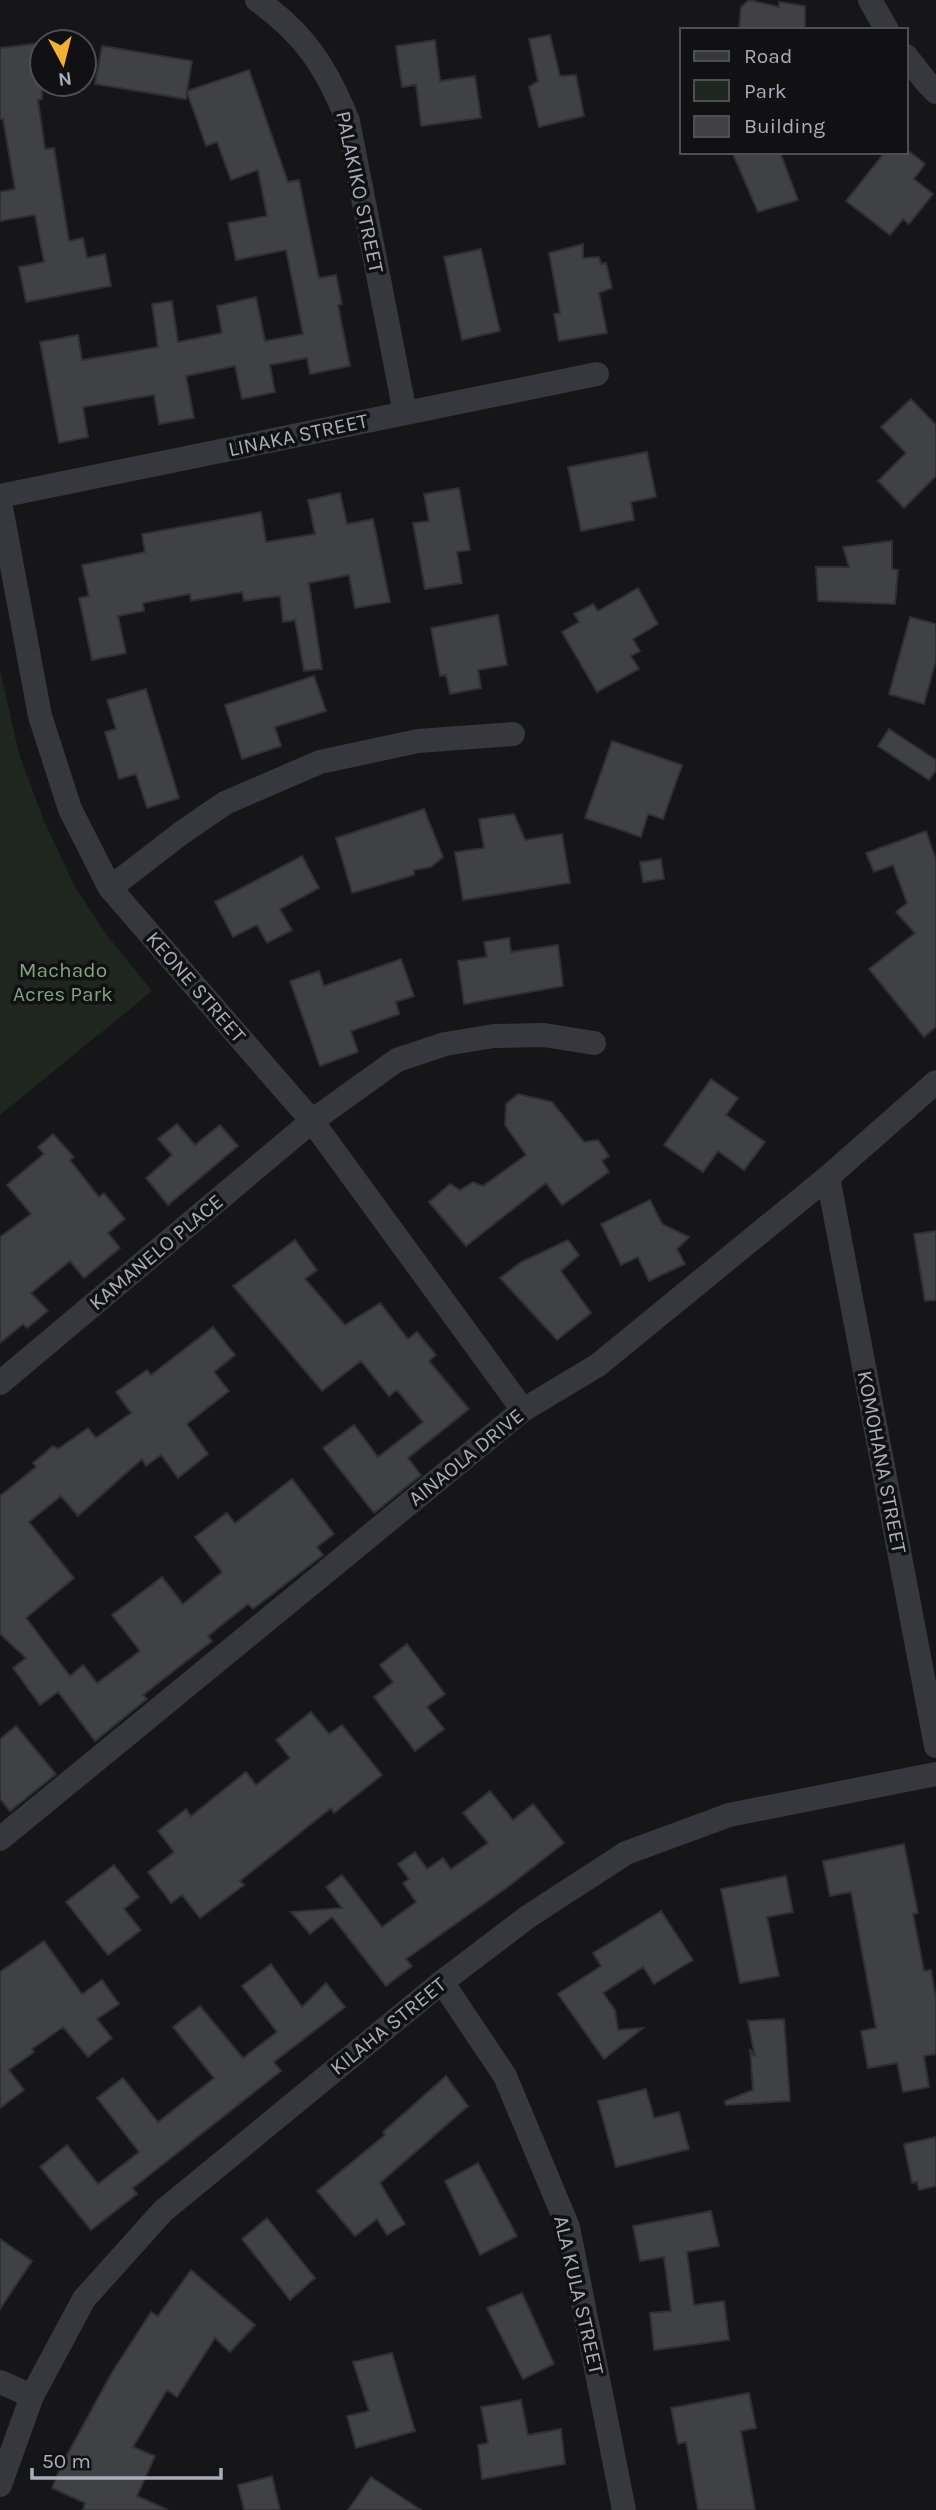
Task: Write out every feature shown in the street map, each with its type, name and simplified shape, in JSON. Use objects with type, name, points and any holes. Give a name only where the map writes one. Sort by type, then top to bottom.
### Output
[{"type":"street","name":"PALAKIKO STREET","points":[[257,0],[279,16],[309,47],[332,82],[348,121],[405,413]]},
{"type":"street","points":[[870,0],[886,28]]},
{"type":"street","points":[[908,59],[936,92]]},
{"type":"street","name":"LINAKA STREET","points":[[0,496],[597,374]]},
{"type":"street","name":"KEONE STREET","points":[[0,502],[40,716],[70,809],[110,888],[312,1121],[523,1410]]},
{"type":"street","points":[[110,888],[225,803],[320,762],[418,741],[513,734]]},
{"type":"street","name":"KAMANELO PLACE","points":[[0,1383],[312,1121],[397,1060],[445,1044],[494,1036],[544,1035],[594,1043]]},
{"type":"street","name":"AINAOLA DRIVE","points":[[0,1839],[523,1410],[598,1365],[828,1177],[936,1082]]},
{"type":"street","name":"KOMOHANA STREET","points":[[828,1177],[936,1746]]},
{"type":"street","name":"KILAHA STREET","points":[[0,2485],[32,2396],[84,2300],[163,2211],[442,1982],[529,1916],[626,1853],[729,1815],[936,1773]]},
{"type":"street","name":"ALA KULA STREET","points":[[442,1982],[505,2076],[568,2227],[624,2510]]},
{"type":"street","points":[[0,2382],[32,2396]]},
{"type":"green space","name":"Machado Acres Park","points":[[0,670],[19,754],[44,821],[75,887],[106,934],[152,991],[0,1115]]},
{"type":"building","points":[[749,0],[779,7],[779,2],[805,6],[805,28],[739,28],[741,7]]},
{"type":"building","points":[[550,35],[560,76],[576,75],[584,116],[539,127],[529,87],[538,81],[529,39]]},
{"type":"building","points":[[435,40],[440,81],[475,76],[481,118],[421,126],[416,85],[402,87],[396,46]]},
{"type":"building","points":[[28,45],[28,98],[42,98],[38,100],[45,149],[54,148],[69,241],[83,238],[87,258],[105,254],[111,286],[26,302],[19,267],[44,262],[35,215],[0,221],[0,192],[15,189],[3,119],[0,119],[0,48]]},
{"type":"building","points":[[102,46],[192,61],[187,91],[249,70],[288,182],[299,180],[319,278],[336,275],[342,304],[338,305],[350,366],[310,374],[307,358],[270,365],[275,392],[242,399],[235,366],[186,376],[194,418],[159,424],[154,395],[83,407],[88,437],[59,443],[40,342],[78,335],[82,360],[158,347],[152,304],[172,301],[178,342],[222,333],[217,306],[256,297],[265,341],[303,334],[286,250],[236,260],[228,223],[267,216],[258,170],[231,180],[217,142],[206,146],[187,92],[186,99],[98,84]]},
{"type":"building","points":[[908,152],[925,164],[914,179],[933,194],[909,224],[903,219],[890,235],[846,201],[883,154]]},
{"type":"building","points":[[733,154],[781,154],[798,200],[758,212]]},
{"type":"building","points":[[583,244],[583,258],[599,257],[601,264],[606,263],[612,288],[599,293],[607,333],[559,341],[554,314],[560,313],[549,253]]},
{"type":"building","points":[[481,249],[500,331],[462,340],[444,257]]},
{"type":"building","points":[[911,399],[936,425],[936,476],[904,508],[878,481],[906,453],[881,427]]},
{"type":"building","points":[[647,452],[656,497],[631,502],[634,520],[581,531],[568,467]]},
{"type":"building","points":[[459,488],[470,550],[457,552],[462,583],[425,589],[413,523],[429,521],[424,494]]},
{"type":"building","points":[[340,493],[347,524],[373,519],[390,602],[355,608],[349,575],[309,583],[322,669],[304,671],[295,620],[283,622],[280,596],[244,601],[242,592],[191,601],[190,594],[143,603],[144,611],[118,616],[126,653],[92,660],[79,598],[89,596],[82,565],[145,552],[142,534],[261,512],[266,542],[315,534],[308,500]]},
{"type":"building","points":[[892,541],[892,569],[898,570],[895,604],[818,601],[816,567],[849,567],[843,547]]},
{"type":"building","points":[[638,588],[658,624],[633,639],[640,651],[631,656],[639,669],[597,692],[562,632],[579,622],[574,614],[593,604],[598,611]]},
{"type":"building","points":[[498,615],[507,665],[478,670],[481,688],[450,694],[446,675],[440,676],[431,628]]},
{"type":"building","points":[[910,617],[936,624],[936,660],[924,704],[889,694]]},
{"type":"building","points":[[314,676],[326,711],[275,727],[281,746],[242,759],[225,705]]},
{"type":"building","points":[[146,689],[179,798],[147,808],[136,774],[119,779],[105,732],[116,729],[107,700]]},
{"type":"building","points":[[889,729],[936,760],[936,770],[929,780],[878,746]]},
{"type":"building","points":[[612,741],[682,765],[663,819],[648,814],[641,837],[585,818]]},
{"type":"building","points":[[424,809],[443,857],[431,867],[414,870],[414,875],[352,893],[336,838]]},
{"type":"building","points":[[514,814],[525,840],[562,834],[570,883],[463,900],[455,852],[484,848],[479,819]]},
{"type":"building","points":[[926,831],[936,860],[936,1027],[924,1037],[869,969],[915,933],[896,912],[907,903],[893,865],[874,872],[866,853]]},
{"type":"building","points":[[302,856],[319,888],[280,909],[292,930],[267,943],[257,925],[233,937],[215,902]]},
{"type":"building","points":[[661,859],[664,879],[643,882],[640,862]]},
{"type":"building","points":[[509,938],[511,952],[558,945],[563,986],[464,1004],[458,961],[487,957],[484,942]]},
{"type":"building","points":[[401,959],[414,996],[396,1002],[399,1014],[351,1031],[358,1052],[320,1066],[290,981],[319,971],[324,986]]},
{"type":"building","points":[[711,1079],[738,1098],[726,1115],[765,1142],[744,1170],[718,1151],[703,1172],[664,1145]]},
{"type":"building","points":[[518,1094],[552,1102],[584,1142],[598,1140],[609,1156],[602,1161],[609,1172],[562,1205],[546,1183],[466,1246],[429,1202],[450,1184],[460,1190],[473,1182],[483,1186],[526,1155],[505,1125],[506,1104]]},
{"type":"building","points":[[177,1124],[195,1145],[220,1125],[238,1146],[168,1205],[146,1178],[172,1155],[158,1139]]},
{"type":"building","points":[[53,1134],[74,1157],[70,1160],[99,1197],[104,1193],[125,1219],[108,1233],[120,1248],[84,1278],[70,1261],[31,1293],[48,1311],[27,1328],[23,1324],[0,1343],[0,1237],[31,1214],[7,1185],[44,1154],[38,1147]]},
{"type":"building","points":[[650,1200],[662,1224],[689,1237],[677,1249],[685,1264],[649,1281],[638,1257],[621,1265],[601,1224]]},
{"type":"building","points":[[936,1231],[936,1300],[925,1301],[914,1234]]},
{"type":"building","points":[[295,1240],[317,1270],[305,1279],[345,1325],[380,1303],[408,1339],[417,1332],[436,1355],[429,1361],[469,1409],[408,1458],[421,1475],[374,1513],[323,1448],[354,1425],[378,1457],[423,1422],[397,1390],[389,1396],[361,1361],[322,1391],[233,1286]]},
{"type":"building","points":[[568,1240],[579,1255],[561,1271],[591,1313],[557,1340],[500,1278],[521,1262]]},
{"type":"building","points":[[213,1327],[235,1355],[214,1372],[229,1391],[187,1424],[208,1454],[178,1478],[161,1455],[146,1466],[142,1459],[78,1516],[61,1496],[29,1522],[74,1578],[26,1618],[70,1676],[83,1665],[97,1683],[140,1651],[112,1615],[162,1577],[183,1604],[222,1572],[195,1537],[227,1513],[235,1523],[292,1479],[334,1534],[317,1547],[323,1555],[253,1609],[248,1604],[208,1636],[212,1641],[143,1695],[147,1699],[95,1741],[58,1692],[40,1705],[13,1668],[26,1658],[0,1634],[0,1496],[36,1467],[33,1463],[53,1446],[58,1449],[88,1428],[96,1438],[131,1413],[116,1392],[147,1370],[151,1375]]},
{"type":"building","points":[[407,1644],[445,1694],[427,1707],[444,1729],[415,1751],[374,1697],[393,1682],[380,1665]]},
{"type":"building","points":[[311,1712],[329,1734],[342,1725],[382,1775],[334,1813],[331,1808],[240,1881],[244,1885],[200,1918],[182,1895],[171,1903],[148,1872],[174,1852],[158,1831],[186,1809],[191,1816],[246,1772],[256,1785],[290,1758],[276,1740]]},
{"type":"building","points":[[16,1726],[56,1774],[10,1811],[0,1799],[0,1739]]},
{"type":"building","points":[[490,1791],[513,1820],[533,1804],[564,1843],[505,1889],[406,1959],[412,1966],[386,1986],[332,1917],[310,1934],[291,1912],[342,1908],[326,1887],[342,1875],[382,1927],[416,1902],[403,1883],[409,1879],[398,1864],[415,1852],[427,1869],[443,1858],[451,1869],[488,1843],[463,1813]]},
{"type":"building","points":[[904,1844],[918,1913],[913,1914],[924,1971],[931,1970],[936,1999],[936,2054],[924,2056],[929,2087],[903,2092],[897,2063],[868,2068],[861,2031],[876,2028],[851,1892],[830,1896],[823,1861]]},
{"type":"building","points":[[114,1865],[139,1897],[124,1909],[141,1930],[108,1955],[66,1902]]},
{"type":"building","points":[[786,1876],[793,1912],[767,1917],[779,1976],[740,1983],[721,1889]]},
{"type":"building","points":[[661,1911],[693,1960],[654,1984],[643,1967],[603,1993],[615,2010],[618,2030],[643,2028],[604,2059],[558,1994],[601,1966],[593,1953]]},
{"type":"building","points":[[44,1941],[82,1994],[102,1980],[119,2004],[97,2019],[112,2038],[88,2057],[63,2027],[32,2049],[34,2052],[9,2070],[24,2090],[0,2108],[0,1972]]},
{"type":"building","points":[[271,1964],[302,2007],[326,1983],[345,2007],[274,2062],[281,2071],[133,2188],[137,2194],[91,2230],[40,2167],[67,2145],[98,2184],[139,2152],[97,2098],[123,2078],[158,2122],[214,2078],[173,2027],[200,2006],[243,2058],[277,2032],[242,1986]]},
{"type":"building","points":[[784,2019],[790,2101],[726,2105],[725,2101],[753,2090],[750,2049],[755,2057],[748,2021]]},
{"type":"building","points":[[446,2076],[468,2106],[380,2183],[405,2224],[387,2235],[377,2219],[355,2236],[317,2191],[385,2135],[383,2132]]},
{"type":"building","points":[[646,2089],[654,2118],[679,2112],[689,2149],[616,2167],[598,2101]]},
{"type":"building","points":[[936,2137],[936,2186],[919,2190],[917,2182],[912,2183],[904,2144]]},
{"type":"building","points":[[478,2163],[517,2236],[480,2255],[445,2181]]},
{"type":"building","points":[[711,2211],[719,2246],[687,2252],[694,2305],[724,2301],[729,2340],[654,2350],[650,2313],[671,2311],[664,2257],[640,2261],[633,2226]]},
{"type":"building","points":[[267,2218],[315,2278],[290,2300],[242,2239]]},
{"type":"building","points":[[0,2239],[32,2261],[0,2309]]},
{"type":"building","points":[[191,2270],[255,2325],[230,2352],[215,2338],[177,2397],[167,2390],[133,2447],[155,2456],[137,2496],[168,2510],[83,2510],[85,2503],[52,2488],[60,2468],[111,2374],[151,2312],[158,2316]]},
{"type":"building","points":[[522,2293],[554,2364],[523,2379],[487,2308]]},
{"type":"building","points":[[392,2353],[415,2431],[356,2448],[347,2416],[369,2411],[353,2362]]},
{"type":"building","points":[[749,2393],[756,2428],[741,2431],[755,2510],[698,2510],[686,2442],[678,2444],[671,2408]]},
{"type":"building","points":[[521,2400],[528,2435],[561,2429],[565,2464],[482,2479],[478,2445],[488,2443],[481,2407]]},
{"type":"building","points":[[272,2476],[280,2510],[244,2510],[238,2485]]},
{"type":"building","points":[[371,2477],[421,2510],[348,2510]]}]
